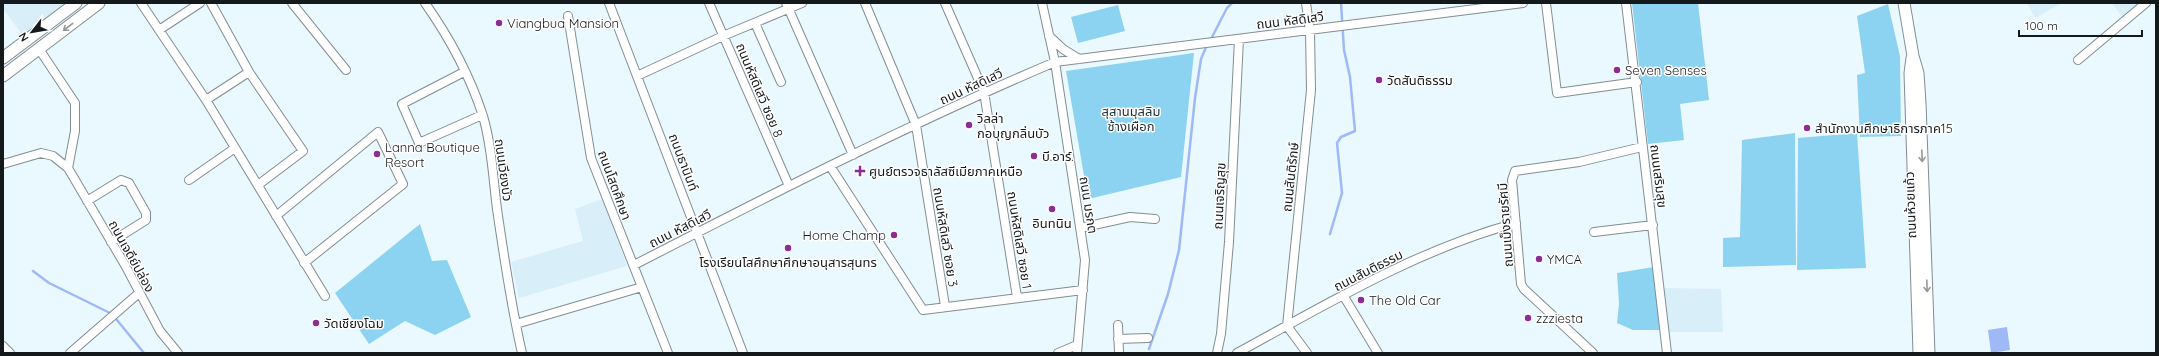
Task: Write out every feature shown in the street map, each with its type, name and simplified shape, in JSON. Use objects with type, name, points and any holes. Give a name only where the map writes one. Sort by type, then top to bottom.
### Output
[{"type":"main road","points":[[3,58],[76,3]]},
{"type":"main road","points":[[3,76],[99,3]]},
{"type":"main road","name":"ถนนห้วยแก้ว","points":[[1904,3],[1913,56],[1918,73],[1929,353]]},
{"type":"main road","name":"ถนนห้วยแก้ว","points":[[1913,56],[1910,73],[1919,353]]},
{"type":"street","points":[[141,3],[206,100],[325,296]]},
{"type":"street","points":[[159,30],[200,3]]},
{"type":"street","points":[[211,3],[249,72],[303,151],[258,185]]},
{"type":"street","points":[[292,3],[346,70]]},
{"type":"street","name":"ถนนเวียงบัว","points":[[425,3],[451,41],[482,115],[490,148],[497,208],[522,353]]},
{"type":"street","name":"ถนนธานินท์","points":[[609,3],[698,232],[743,353]]},
{"type":"street","name":"ถนนหัสดิเสวี ซอย 8","points":[[709,3],[789,186]]},
{"type":"street","points":[[637,76],[755,23],[788,6],[802,3]]},
{"type":"street","name":"ถนนหัสดิเสวี ซอย 3","points":[[864,3],[916,125],[945,306]]},
{"type":"street","name":"ถนนหัสดิเสวี ซอย 1","points":[[945,3],[984,92],[1017,297]]},
{"type":"street","name":"ถนน มรกต","points":[[1042,3],[1055,62],[1085,260],[1077,349]]},
{"type":"street","name":"ถนนสันติรักษ์","points":[[1287,326],[1311,90],[1310,31],[1306,3]]},
{"type":"street","name":"ถนน หัสดิเสวี","points":[[634,265],[830,166],[984,92],[1055,62],[1523,3]]},
{"type":"street","points":[[1546,3],[1557,93],[1637,82]]},
{"type":"street","name":"ถนนเสริมสุข","points":[[1626,3],[1637,82],[1642,147],[1668,353]]},
{"type":"street","points":[[2078,60],[2146,3]]},
{"type":"street","points":[[788,6],[854,155]]},
{"type":"street","name":"ถนนโสตศึกษา","points":[[568,16],[591,158],[668,353]]},
{"type":"street","points":[[755,23],[781,82]]},
{"type":"street","points":[[1049,35],[1063,49],[1079,59]]},
{"type":"street","name":"ถนนเจริญสุข","points":[[1217,353],[1221,334],[1229,242],[1239,39]]},
{"type":"street","points":[[3,164],[41,153],[52,156],[68,168],[75,131],[75,103],[39,49]]},
{"type":"street","points":[[206,100],[249,72]]},
{"type":"street","points":[[464,72],[402,104],[419,144],[482,115]]},
{"type":"street","points":[[276,216],[378,132],[403,184],[304,263]]},
{"type":"street","name":"ถนนเม็งรายรัศมี","points":[[1593,353],[1524,289],[1521,284],[1512,180],[1516,171],[1579,162],[1642,147]]},
{"type":"street","points":[[189,180],[235,148]]},
{"type":"street","points":[[830,166],[923,310],[1017,297],[1083,290]]},
{"type":"street","name":"ถนนเจดีย์ปล่อง","points":[[68,168],[160,331],[178,353]]},
{"type":"street","points":[[87,201],[121,180],[129,183],[146,213],[146,220],[111,242]]},
{"type":"street","points":[[1080,228],[1130,217],[1155,219]]},
{"type":"street","name":"ถนนสันติธรรม","points":[[1237,353],[1376,276],[1476,234],[1516,223]]},
{"type":"street","points":[[1594,232],[1653,225]]},
{"type":"street","points":[[516,324],[642,287]]},
{"type":"street","points":[[70,353],[108,318],[139,293]]},
{"type":"street","points":[[1343,295],[1378,353]]},
{"type":"street","points":[[1118,325],[1119,353]]},
{"type":"street","points":[[1287,326],[1307,353]]},
{"type":"street","points":[[1118,340],[1148,338]]},
{"type":"street","points":[[3,346],[10,353]]},
{"type":"street","points":[[1058,353],[1077,349]]},
{"type":"shaded area","points":[[3,3],[71,3],[25,38],[3,9]]},
{"type":"shaded area","points":[[2027,3],[2062,3],[2035,18]]},
{"type":"shaded area","points":[[2112,3],[2142,3],[2123,18]]},
{"type":"shaded area","points":[[602,199],[627,266],[519,298],[511,262],[583,241],[575,209]]},
{"type":"shaded area","points":[[1662,288],[1721,289],[1723,332],[1666,332]]},
{"type":"shaded area","points":[[2007,327],[2010,350],[1991,353],[1988,330]]},
{"type":"green space","points":[[1632,3],[1698,3],[1709,100],[1680,104],[1684,140],[1648,144]]},
{"type":"green space","points":[[1888,4],[1900,56],[1901,136],[1860,137],[1857,75],[1865,73],[1857,16]]},
{"type":"green space","points":[[1118,5],[1125,31],[1078,43],[1071,17]]},
{"type":"green space","name":"สุสานมุสลิม ช้างเผือก","points":[[1194,53],[1181,177],[1088,199],[1066,71]]},
{"type":"green space","points":[[1795,133],[1796,265],[1723,267],[1723,238],[1740,237],[1742,140]]},
{"type":"green space","points":[[1857,133],[1866,268],[1797,270],[1798,138]]},
{"type":"green space","points":[[420,224],[432,261],[447,260],[471,317],[435,335],[405,321],[369,344],[335,293]]},
{"type":"green space","points":[[1654,267],[1662,330],[1633,330],[1617,323],[1619,304],[1617,273]]},
{"type":"waterway","points":[[1210,41],[1227,8],[1232,3]]},
{"type":"waterway","points":[[1330,234],[1342,193],[1337,143],[1341,137],[1355,131],[1350,77],[1344,50],[1341,3]]},
{"type":"waterway","points":[[1149,349],[1168,294],[1179,250],[1195,98],[1201,59],[1207,45]]},
{"type":"waterway","points":[[33,271],[49,283],[112,314],[144,353]]},
{"type":"place","name":"Viangbua Mansion","points":[[499,23]]},
{"type":"place","name":"Seven Senses","points":[[1617,70]]},
{"type":"place","name":"วัดสันติธรรม","points":[[1379,80]]},
{"type":"place","name":"วิลล่า กอบุญกลิ่นบัว","points":[[969,125]]},
{"type":"place","name":"สำนักงานศึกษาธิการภาค15","points":[[1807,128]]},
{"type":"place","name":"Lanna Boutique Resort","points":[[377,154]]},
{"type":"place","name":"บี.อาร์.","points":[[1034,156]]},
{"type":"place","name":"ศูนย์ตรวจธาลัสซีเมียภาคเหนือ","points":[[860,171]]},
{"type":"place","name":"อินทนิน","points":[[1052,209]]},
{"type":"place","name":"Home Champ","points":[[894,235]]},
{"type":"place","name":"โรงเรียนโสศึกษาศึกษาอนุสารสุนทร","points":[[788,248]]},
{"type":"place","name":"YMCA","points":[[1539,259]]},
{"type":"place","name":"The Old Car","points":[[1361,300]]},
{"type":"place","name":"zzziesta","points":[[1528,318]]},
{"type":"place","name":"วัดเชียงโฉม","points":[[316,323]]}]
